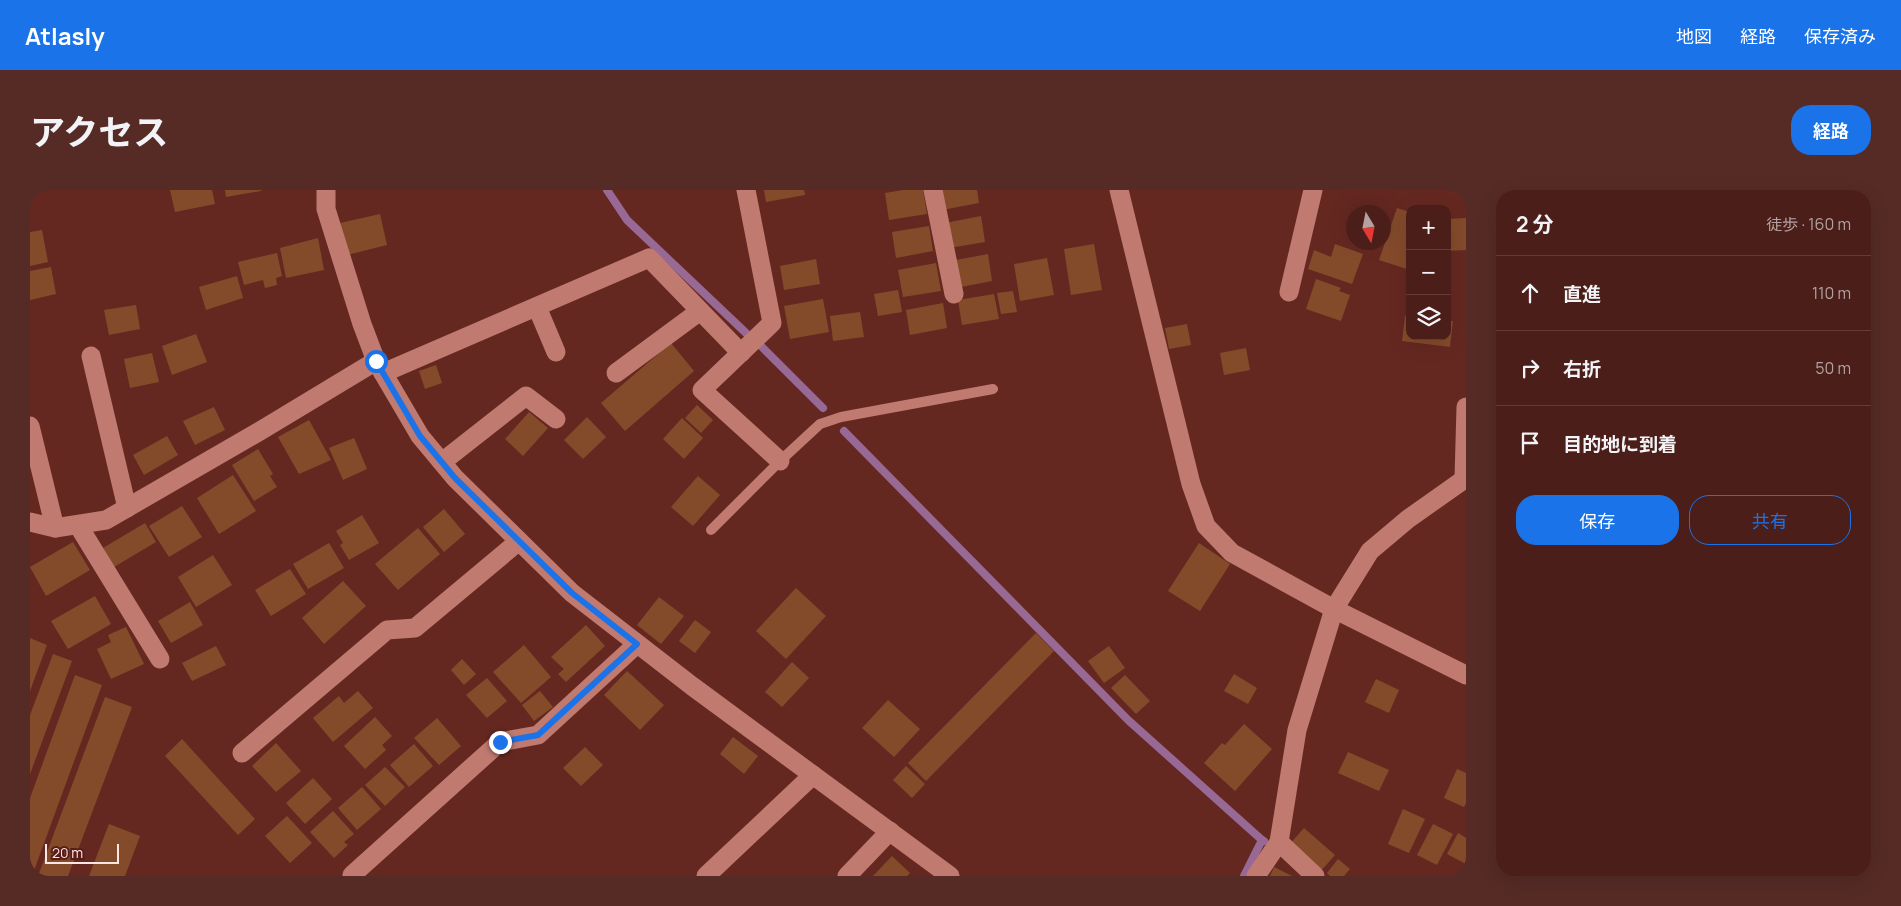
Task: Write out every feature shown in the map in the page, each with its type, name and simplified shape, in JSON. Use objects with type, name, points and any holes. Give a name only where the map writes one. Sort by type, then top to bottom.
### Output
[{"type":"street","points":[[326,190],[326,209],[362,324],[380,367],[420,436],[455,478],[572,593],[692,686],[950,876]]},
{"type":"street","points":[[746,190],[772,323],[702,390],[780,461]]},
{"type":"street","points":[[933,190],[954,294]]},
{"type":"street","points":[[1119,190],[1191,484],[1206,526],[1232,552],[1334,609],[1466,674]]},
{"type":"street","points":[[1289,292],[1313,190]]},
{"type":"street","points":[[30,522],[55,528],[106,520],[260,431],[380,367],[537,306],[649,258],[741,353]]},
{"type":"street","points":[[537,306],[556,352]]},
{"type":"street","points":[[616,373],[700,311]]},
{"type":"street","points":[[91,356],[127,508]]},
{"type":"street","points":[[442,462],[526,396],[556,419]]},
{"type":"street","points":[[1256,876],[1279,842],[1297,730],[1334,609],[1370,551],[1408,519],[1465,478],[1466,407]]},
{"type":"street","points":[[30,426],[55,528]]},
{"type":"street","points":[[78,525],[160,659]]},
{"type":"street","points":[[242,753],[387,630],[415,628],[519,541]]},
{"type":"street","points":[[352,875],[500,742],[538,735],[637,644]]},
{"type":"street","points":[[706,876],[813,775]]},
{"type":"street","points":[[847,876],[890,830]]},
{"type":"street","points":[[1279,842],[1315,876]]},
{"type":"lane","points":[[712,530],[780,461],[820,424],[841,416],[993,389]]},
{"type":"building","points":[[170,190],[212,190],[215,204],[175,212]]},
{"type":"building","points":[[225,190],[261,190],[261,191],[226,197]]},
{"type":"building","points":[[764,190],[804,190],[805,195],[766,202]]},
{"type":"building","points":[[903,190],[923,190],[927,214],[889,220],[885,193]]},
{"type":"building","points":[[939,190],[977,190],[979,203],[942,210]]},
{"type":"building","points":[[1397,208],[1406,211],[1406,269],[1379,260],[1382,250],[1391,250],[1391,225]]},
{"type":"building","points":[[380,214],[387,245],[347,255],[340,223]]},
{"type":"building","points":[[981,216],[985,242],[949,248],[945,223]]},
{"type":"building","points":[[1466,218],[1466,250],[1451,251],[1451,219]]},
{"type":"building","points":[[929,226],[933,251],[896,258],[892,232]]},
{"type":"building","points":[[42,230],[48,262],[30,266],[30,232]]},
{"type":"building","points":[[318,238],[324,270],[286,278],[280,248]]},
{"type":"building","points":[[1094,244],[1102,290],[1071,295],[1064,249]]},
{"type":"building","points":[[1335,244],[1346,248],[1346,250],[1363,254],[1352,284],[1308,269],[1314,250],[1331,257]]},
{"type":"building","points":[[277,253],[282,276],[276,278],[277,285],[265,288],[263,280],[244,285],[238,262]]},
{"type":"building","points":[[988,254],[992,281],[956,288],[951,261]]},
{"type":"building","points":[[1047,258],[1054,295],[1020,301],[1014,264]]},
{"type":"building","points":[[816,259],[820,284],[784,290],[780,266]]},
{"type":"building","points":[[936,263],[941,291],[903,297],[898,270]]},
{"type":"building","points":[[51,267],[56,294],[30,300],[30,271]]},
{"type":"building","points":[[237,276],[243,298],[206,310],[199,287]]},
{"type":"building","points":[[1316,279],[1341,288],[1339,291],[1350,295],[1341,321],[1306,309]]},
{"type":"building","points":[[898,290],[902,312],[878,316],[874,294]]},
{"type":"building","points":[[1013,291],[1017,312],[1001,314],[997,293]]},
{"type":"building","points":[[994,294],[999,319],[962,325],[958,300]]},
{"type":"building","points":[[823,299],[829,332],[790,339],[784,306]]},
{"type":"building","points":[[943,303],[947,328],[910,335],[906,310]]},
{"type":"building","points":[[136,305],[140,329],[109,335],[104,310]]},
{"type":"building","points":[[860,312],[864,337],[833,341],[830,316]]},
{"type":"building","points":[[1405,316],[1406,340],[1451,340],[1450,347],[1402,341]]},
{"type":"building","points":[[1451,321],[1453,321],[1451,338]]},
{"type":"building","points":[[1187,324],[1191,345],[1169,349],[1165,328]]},
{"type":"building","points":[[196,334],[207,362],[172,375],[162,346]]},
{"type":"building","points":[[671,343],[694,371],[625,431],[601,403]]},
{"type":"building","points":[[1246,348],[1250,370],[1224,375],[1220,353]]},
{"type":"building","points":[[152,353],[159,382],[130,388],[124,359]]},
{"type":"building","points":[[436,365],[442,383],[425,389],[419,371]]},
{"type":"building","points":[[697,405],[713,420],[701,433],[685,418]]},
{"type":"building","points":[[214,407],[225,430],[195,445],[183,421]]},
{"type":"building","points":[[529,412],[548,428],[523,456],[505,439]]},
{"type":"building","points":[[587,417],[606,437],[583,459],[564,440]]},
{"type":"building","points":[[682,418],[703,438],[684,459],[663,439]]},
{"type":"building","points":[[309,420],[331,460],[299,474],[278,437]]},
{"type":"building","points":[[167,436],[178,455],[144,475],[133,455]]},
{"type":"building","points":[[354,438],[367,469],[343,480],[329,448]]},
{"type":"building","points":[[258,449],[273,474],[270,476],[277,487],[254,501],[232,465]]},
{"type":"building","points":[[233,475],[256,511],[219,534],[197,498]]},
{"type":"building","points":[[698,476],[720,495],[693,526],[671,507]]},
{"type":"building","points":[[182,506],[202,537],[169,557],[149,526]]},
{"type":"building","points":[[444,509],[465,534],[444,552],[423,527]]},
{"type":"building","points":[[362,515],[379,543],[349,560],[340,545],[343,543],[336,531]]},
{"type":"building","points":[[145,523],[156,542],[114,567],[103,548]]},
{"type":"building","points":[[418,528],[440,554],[398,590],[375,564]]},
{"type":"building","points":[[73,542],[90,570],[46,596],[30,567]]},
{"type":"building","points":[[329,543],[344,568],[308,589],[293,564]]},
{"type":"building","points":[[1199,543],[1230,564],[1200,611],[1168,591]]},
{"type":"building","points":[[213,555],[232,585],[196,607],[178,577]]},
{"type":"building","points":[[290,569],[306,594],[271,616],[255,590]]},
{"type":"building","points":[[343,581],[366,606],[324,644],[302,618]]},
{"type":"building","points":[[796,588],[826,616],[786,659],[756,631]]},
{"type":"building","points":[[95,596],[111,624],[68,649],[51,621]]},
{"type":"building","points":[[659,597],[684,616],[661,644],[637,625]]},
{"type":"building","points":[[190,602],[203,625],[171,643],[158,621]]},
{"type":"building","points":[[695,620],[711,632],[695,653],[679,641]]},
{"type":"building","points":[[586,625],[605,646],[566,682],[558,674],[564,669],[551,657]]},
{"type":"building","points":[[126,627],[144,664],[111,679],[97,649],[111,642],[108,635]]},
{"type":"building","points":[[1036,633],[1054,651],[926,781],[908,763]]},
{"type":"building","points":[[30,638],[47,645],[30,691]]},
{"type":"building","points":[[524,645],[551,677],[521,703],[493,672]]},
{"type":"building","points":[[216,646],[226,665],[192,681],[182,663]]},
{"type":"building","points":[[1109,646],[1125,668],[1104,683],[1088,661]]},
{"type":"building","points":[[53,654],[72,661],[30,774],[30,715]]},
{"type":"building","points":[[462,659],[476,674],[464,685],[451,670]]},
{"type":"building","points":[[792,662],[809,678],[782,707],[765,692]]},
{"type":"building","points":[[627,671],[664,705],[640,730],[604,695]]},
{"type":"building","points":[[1234,674],[1257,688],[1248,704],[1224,691]]},
{"type":"building","points":[[75,675],[102,685],[32,876],[30,876],[30,798]]},
{"type":"building","points":[[1125,675],[1150,701],[1136,714],[1111,688]]},
{"type":"building","points":[[487,678],[507,701],[487,718],[466,695]]},
{"type":"building","points":[[1376,679],[1399,690],[1389,713],[1365,702]]},
{"type":"building","points":[[358,691],[373,708],[333,742],[313,718],[339,696],[344,703]]},
{"type":"building","points":[[540,691],[553,707],[534,721],[522,705]]},
{"type":"building","points":[[105,697],[132,707],[68,876],[38,876]]},
{"type":"building","points":[[888,700],[920,729],[894,757],[862,728]]},
{"type":"building","points":[[375,717],[392,736],[382,745],[386,750],[365,769],[344,746]]},
{"type":"building","points":[[437,718],[461,746],[439,765],[414,738]]},
{"type":"building","points":[[1244,724],[1272,749],[1235,791],[1204,763],[1222,743],[1225,745]]},
{"type":"building","points":[[733,737],[758,756],[744,774],[720,754]]},
{"type":"building","points":[[182,739],[255,819],[238,835],[165,756]]},
{"type":"building","points":[[276,743],[301,771],[276,792],[252,766]]},
{"type":"building","points":[[414,744],[433,766],[409,787],[390,765]]},
{"type":"building","points":[[585,747],[603,765],[581,786],[563,768]]},
{"type":"building","points":[[1348,752],[1389,770],[1379,791],[1338,773]]},
{"type":"building","points":[[906,766],[925,784],[912,798],[893,780]]},
{"type":"building","points":[[385,767],[405,787],[385,806],[365,785]]},
{"type":"building","points":[[1457,769],[1466,773],[1466,803],[1464,807],[1444,798]]},
{"type":"building","points":[[313,778],[332,799],[305,824],[286,803]]},
{"type":"building","points":[[362,787],[381,809],[357,830],[338,808]]},
{"type":"building","points":[[1403,809],[1425,819],[1409,853],[1388,844]]},
{"type":"building","points":[[333,811],[354,834],[344,842],[348,845],[334,858],[310,832]]},
{"type":"building","points":[[287,816],[312,843],[290,863],[265,836]]},
{"type":"building","points":[[109,824],[140,836],[125,876],[89,876]]},
{"type":"building","points":[[1433,824],[1453,834],[1437,865],[1417,855]]},
{"type":"building","points":[[1304,828],[1335,855],[1320,872],[1289,845]]},
{"type":"building","points":[[1458,833],[1466,838],[1466,864],[1447,854]]},
{"type":"building","points":[[892,856],[910,873],[907,876],[873,876]]},
{"type":"building","points":[[1338,859],[1350,869],[1344,876],[1330,876],[1327,873]]},
{"type":"building","points":[[1274,867],[1292,876],[1270,876]]},
{"type":"waterway","points":[[607,190],[627,220],[746,333]]},
{"type":"waterway","points":[[762,347],[823,408]]},
{"type":"waterway","points":[[844,431],[1128,720],[1262,840]]},
{"type":"waterway","points":[[1244,876],[1262,840],[1264,841]]},
{"type":"route","points":[[376,361],[420,436],[455,478],[572,593],[637,644],[538,735],[500,742]]}]
